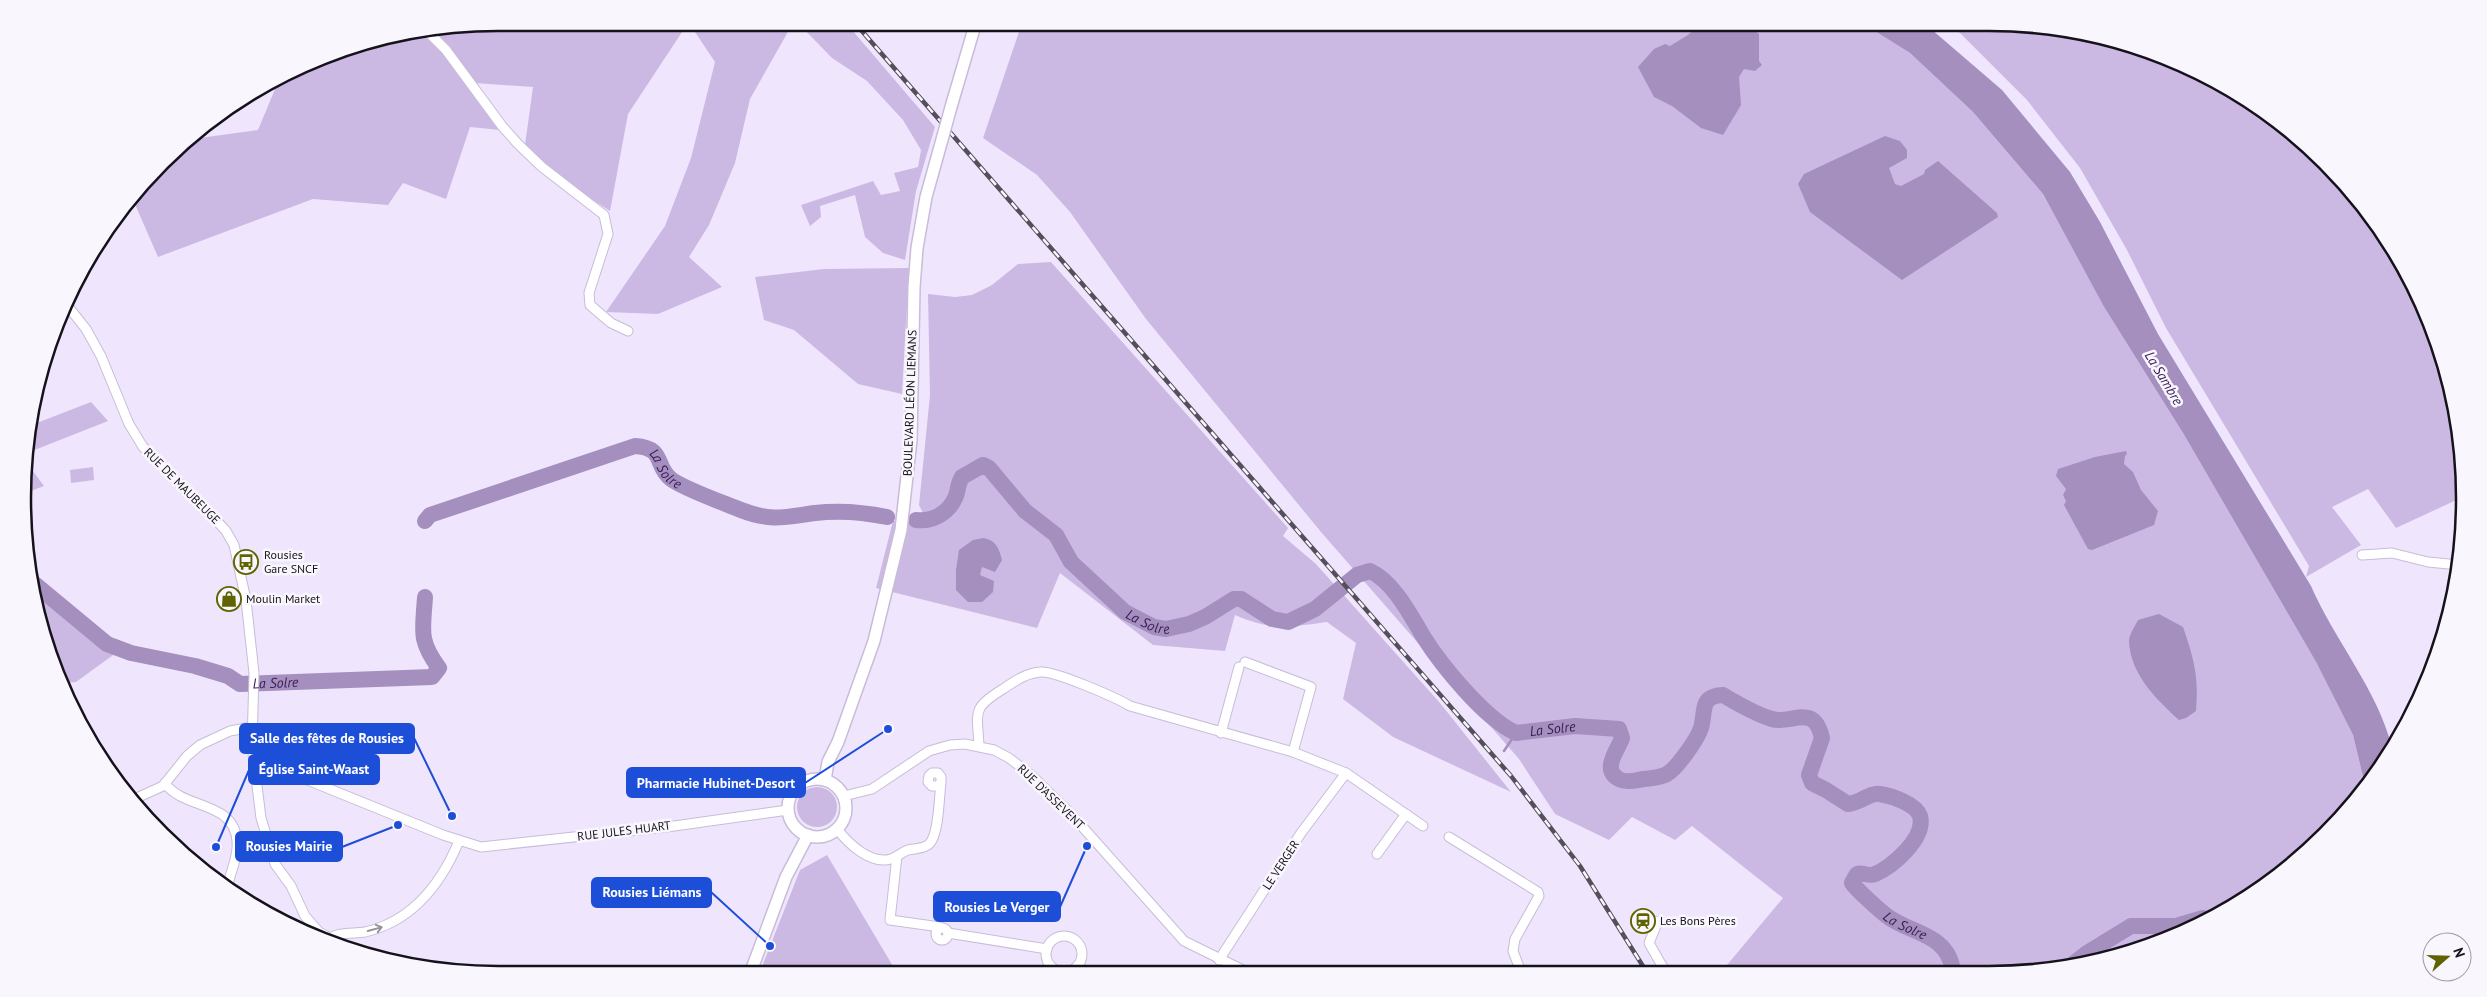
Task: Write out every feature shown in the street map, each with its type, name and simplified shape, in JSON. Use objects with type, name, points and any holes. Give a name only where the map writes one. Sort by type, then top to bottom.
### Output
[{"type":"main road","name":"BOULEVARD LÉON LIEMANS","points":[[825,780],[828,762],[838,742],[874,641],[901,530],[911,440],[914,283],[917,248],[928,189],[973,31]]},
{"type":"main road","points":[[810,779],[825,780],[834,784],[844,796],[845,815],[837,829],[822,836],[808,835],[794,826],[788,810],[790,796],[799,784],[810,779]]},
{"type":"main road","points":[[753,966],[786,877],[808,835]]},
{"type":"street","points":[[432,36],[446,50],[502,126],[518,144],[575,194],[604,215],[608,234],[589,293],[590,304],[611,322],[628,331]]},
{"type":"street","name":"RUE DE MAUBEUGE","points":[[71,311],[86,330],[101,356],[129,424],[143,447],[200,502],[230,537],[241,572],[253,652],[254,703],[252,727],[261,818],[275,864],[291,886],[313,927]]},
{"type":"street","points":[[2362,555],[2392,553],[2428,562],[2451,564]]},
{"type":"street","points":[[1221,733],[1242,664],[1311,687],[1294,752]]},
{"type":"street","points":[[979,745],[978,709],[983,701],[1024,676],[1044,672],[1112,695],[1130,706],[1294,752],[1346,773],[1423,826]]},
{"type":"street","points":[[139,797],[165,783],[187,756],[200,745],[230,731],[252,727]]},
{"type":"street","name":"RUE D'ASSEVENT","points":[[844,796],[872,789],[929,751],[950,745],[979,745],[1009,758],[1030,774],[1078,822],[1184,941],[1219,960],[1226,966]]},
{"type":"street","name":"RUE JULES HUART","points":[[254,754],[264,762],[460,841],[488,847],[788,810]]},
{"type":"street","name":"LE VERGER","points":[[1219,960],[1301,833],[1346,773]]},
{"type":"street","points":[[165,783],[176,794],[211,807],[230,821],[236,834],[237,850],[229,880]]},
{"type":"street","points":[[837,829],[848,843],[866,854],[887,860],[927,846],[932,840],[941,783]]},
{"type":"street","points":[[1377,854],[1406,814]]},
{"type":"street","points":[[1449,837],[1538,892],[1539,896],[1515,939],[1512,951],[1518,966]]},
{"type":"street","points":[[335,936],[379,928],[399,920],[421,901],[445,872],[460,841]]},
{"type":"street","points":[[898,856],[890,920],[945,927],[948,933],[1047,949]]},
{"type":"street","points":[[1658,920],[1648,943],[1662,966]]},
{"type":"street","points":[[1053,966],[1047,960],[1047,949],[1051,942],[1058,938],[1071,938],[1081,950],[1080,960],[1076,966]]},
{"type":"shaded area","points":[[498,31],[683,31],[628,114],[610,211],[562,180],[525,145],[533,87],[475,83],[500,130],[470,127],[446,199],[403,183],[388,205],[313,199],[158,257],[135,205],[168,168],[202,138],[258,130],[275,88],[292,79],[348,56],[407,40],[468,32]]},
{"type":"shaded area","points":[[694,31],[788,31],[750,99],[735,163],[709,225],[689,257],[722,287],[658,314],[606,312],[665,226],[691,158],[715,62]]},
{"type":"shaded area","points":[[806,31],[853,31],[935,127],[916,191],[905,260],[883,253],[865,237],[855,195],[820,206],[821,217],[810,226],[801,205],[873,181],[881,195],[900,191],[894,173],[918,167],[921,150],[903,120],[867,81],[832,58]]},
{"type":"shaded area","points":[[1019,31],[1875,31],[1910,53],[1973,112],[2043,194],[2104,307],[2183,433],[2316,662],[2353,735],[2363,777],[2340,807],[2297,850],[2248,887],[2195,918],[2139,941],[2109,950],[2080,957],[2019,965],[1726,966],[1783,898],[1692,826],[1675,840],[1632,817],[1609,840],[1555,814],[1519,759],[1321,532],[1146,319],[1070,212],[1037,175],[983,138]]},
{"type":"shaded area","points":[[1957,31],[2019,32],[2049,35],[2080,40],[2139,56],[2195,79],[2222,94],[2248,110],[2297,147],[2340,190],[2359,214],[2377,239],[2408,292],[2431,348],[2447,407],[2455,468],[2456,500],[2396,528],[2368,489],[2332,507],[2361,545],[2306,577],[2309,566],[2166,328],[2127,250],[2080,168],[2027,100]]},
{"type":"shaded area","points":[[1051,262],[1288,528],[1283,536],[1316,564],[1440,703],[1511,792],[1393,737],[1343,699],[1356,643],[1327,622],[1270,626],[1235,615],[1225,651],[1153,645],[1060,573],[1037,628],[876,588],[893,521],[929,525],[919,505],[930,395],[928,294],[955,297],[972,295],[992,285],[1018,264]]},
{"type":"shaded area","points":[[909,268],[902,394],[858,384],[794,330],[764,320],[755,277],[824,269]]},
{"type":"shaded area","points":[[91,402],[108,421],[34,450],[37,423]]},
{"type":"shaded area","points":[[93,467],[94,480],[71,483],[70,470]]},
{"type":"shaded area","points":[[32,470],[44,486],[31,491]]},
{"type":"shaded area","points":[[38,578],[109,639],[127,645],[76,682],[69,683],[56,649]]},
{"type":"shaded area","points":[[821,787],[828,790],[834,796],[837,807],[836,815],[828,824],[821,827],[813,827],[806,824],[798,815],[797,803],[800,796],[809,788]]},
{"type":"shaded area","points":[[827,855],[893,966],[762,966],[800,870]]},
{"type":"water","points":[[1692,31],[1755,31],[1759,34],[1759,61],[1762,65],[1755,71],[1744,69],[1739,77],[1741,105],[1723,135],[1701,128],[1672,106],[1654,97],[1638,67],[1654,49],[1665,44],[1670,46]]},
{"type":"water","name":"La Sambre","points":[[1875,31],[1933,31],[2002,90],[2070,172],[2100,222],[2158,334],[2311,586],[2376,705],[2389,738],[2363,777],[2353,735],[2316,662],[2183,433],[2104,307],[2043,194],[1973,112],[1910,53]]},
{"type":"water","points":[[1885,136],[1900,141],[1907,150],[1907,158],[1889,168],[1895,184],[1901,186],[1924,174],[1925,170],[1938,161],[1997,213],[1998,217],[1902,280],[1810,212],[1798,184],[1804,174]]},
{"type":"water","points":[[2126,451],[2124,464],[2133,472],[2141,490],[2158,511],[2154,525],[2092,550],[2088,549],[2064,505],[2066,501],[2063,495],[2066,489],[2056,476],[2058,469],[2095,457]]},
{"type":"water","points":[[983,538],[996,545],[1002,560],[995,572],[982,567],[980,575],[994,581],[993,592],[982,602],[968,602],[956,590],[959,550],[973,540]]},
{"type":"water","points":[[2159,614],[2183,627],[2195,668],[2197,688],[2196,711],[2186,718],[2179,720],[2146,685],[2139,675],[2131,653],[2129,639],[2138,620]]},
{"type":"waterway","name":"La Solre","points":[[425,521],[430,515],[635,446],[645,447],[656,454],[666,474],[677,483],[704,496],[752,514],[778,518],[824,512],[842,512],[887,517]]},
{"type":"waterway","name":"La Solre","points":[[916,520],[934,518],[945,512],[956,496],[962,477],[983,465],[989,468],[1025,511],[1056,535],[1071,562],[1125,612],[1154,627],[1166,629],[1189,624],[1205,617],[1234,599],[1241,599],[1272,619],[1288,622],[1315,609],[1357,575],[1370,571],[1394,591],[1431,648],[1452,676],[1478,704],[1504,726],[1516,733],[1575,726],[1619,729],[1622,738],[1611,766],[1615,776],[1624,781],[1658,777],[1671,771],[1695,739],[1701,728],[1707,701],[1715,696],[1723,695],[1753,712],[1772,719],[1808,718],[1818,727],[1822,738],[1809,775],[1812,783],[1848,804],[1880,794],[1903,801],[1918,812],[1920,816],[1918,833],[1906,851],[1890,865],[1875,874],[1857,874],[1852,883],[1887,916],[1936,942],[1950,958],[1952,966]]},
{"type":"waterway","name":"La Solre","points":[[40,588],[107,644],[131,653],[195,666],[228,676],[240,684],[432,677],[439,668],[428,650],[423,634],[425,597]]},
{"type":"waterway","points":[[1504,751],[1516,733]]},
{"type":"waterway","name":"La Solre","points":[[2083,956],[2131,926],[2177,926]]},
{"type":"railway","points":[[862,31],[1511,776],[1580,866],[1643,966]]},
{"type":"place","name":"Rousies Gare SNCF","points":[[246,562]]},
{"type":"place","name":"Moulin Market","points":[[229,599]]},
{"type":"place","name":"Pharmacie Hubinet-Desort","points":[[888,729]]},
{"type":"place","name":"Salle des fêtes de Rousies","points":[[452,816]]},
{"type":"place","name":"Rousies Mairie","points":[[398,825]]},
{"type":"place","name":"Rousies Le Verger","points":[[1087,846]]},
{"type":"place","name":"Église Saint-Waast","points":[[216,847]]},
{"type":"place","name":"Les Bons Pères","points":[[1643,921]]},
{"type":"place","name":"Rousies Liémans","points":[[770,946]]}]
